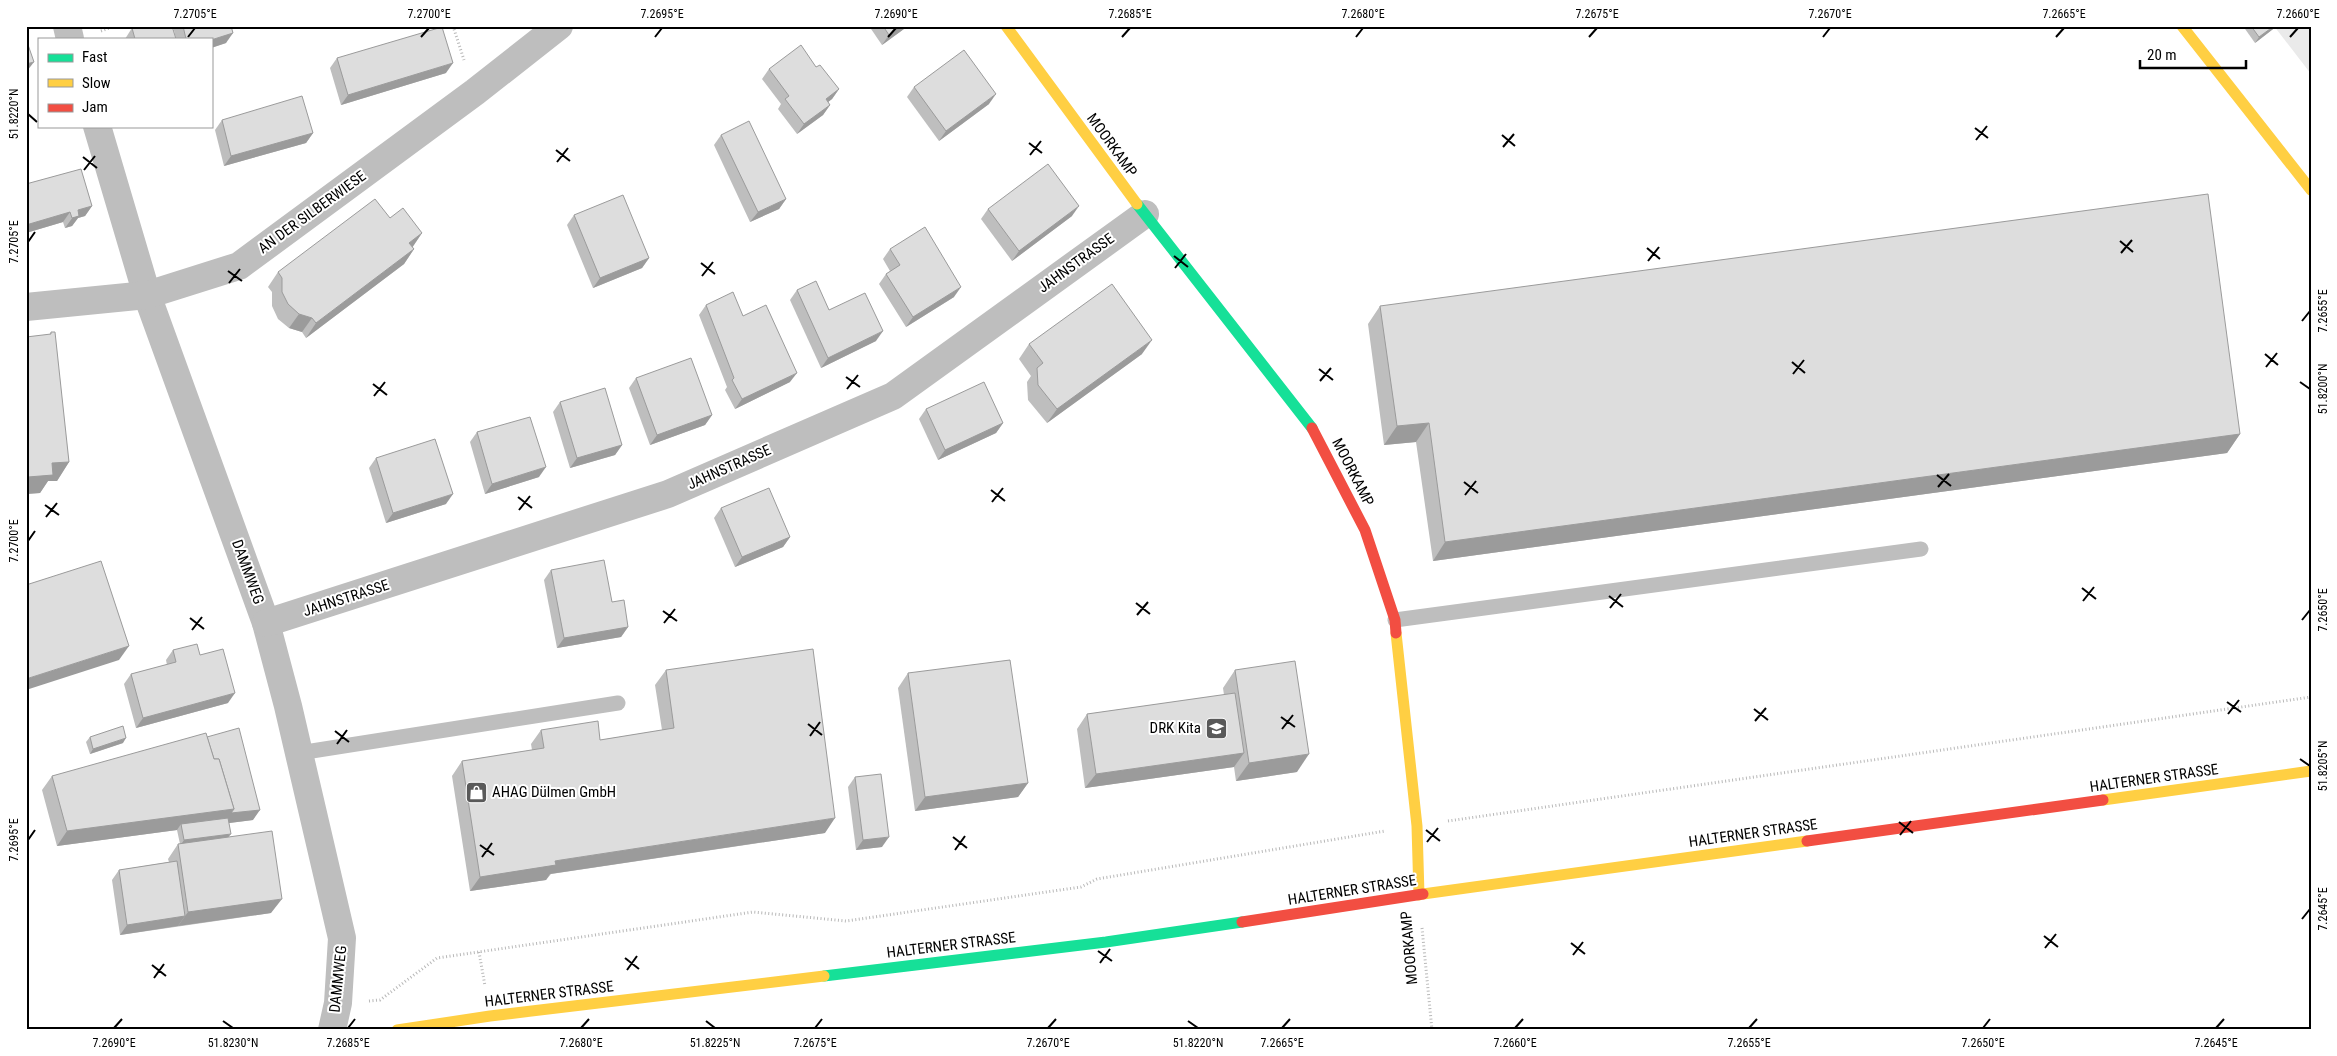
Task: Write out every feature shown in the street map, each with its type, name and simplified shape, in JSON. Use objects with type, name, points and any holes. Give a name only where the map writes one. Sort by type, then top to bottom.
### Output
[{"type":"main road","name":"MOORKAMP","points":[[1006,26],[1144,214],[1312,426],[1365,530],[1395,620],[1417,826],[1419,895]]},
{"type":"main road","points":[[2182,26],[2311,190]]},
{"type":"main road","name":"HALTERNER STRASSE","points":[[397,1030],[490,1016],[1106,942],[1419,895],[2311,771]]},
{"type":"street","name":"AN DER SILBERWIESE","points":[[26,307],[147,294],[239,266],[475,92],[560,26]]},
{"type":"street","name":"DAMMWEG","points":[[98,128],[147,294],[266,623],[299,753],[342,938],[338,1003],[332,1030]]},
{"type":"street","name":"JAHNSTRASSE","points":[[266,623],[668,494],[893,396],[1144,214]]},
{"type":"lane","points":[[1395,620],[1921,548]]},
{"type":"lane","points":[[299,753],[618,703]]},
{"type":"path","points":[[338,1003],[380,1000],[437,958],[753,912],[846,921],[1081,887],[1097,879],[1417,826],[2311,697]]},
{"type":"path","name":"MOORKAMP","points":[[1419,895],[1432,1030]]},
{"type":"shaded area","points":[[2274,26],[2311,26],[2311,74]]},
{"type":"building","points":[[138,26],[172,26],[176,38],[135,38],[132,28]]},
{"type":"building","points":[[183,26],[231,26],[233,33],[212,40],[212,38],[186,38]]},
{"type":"building","points":[[883,26],[901,26],[889,35]]},
{"type":"building","points":[[2251,26],[2274,26],[2259,37]]},
{"type":"building","points":[[442,27],[453,63],[348,95],[337,58]]},
{"type":"building","points":[[26,39],[34,62],[26,64]]},
{"type":"building","points":[[801,45],[816,67],[820,65],[839,89],[826,99],[830,105],[804,124],[785,99],[789,96],[769,69]]},
{"type":"building","points":[[964,50],[996,94],[946,131],[914,87]]},
{"type":"building","points":[[302,96],[313,133],[231,156],[222,120]]},
{"type":"building","points":[[749,121],[786,199],[758,212],[721,135]]},
{"type":"building","points":[[1048,164],[1079,206],[1019,251],[988,209]]},
{"type":"building","points":[[81,169],[92,206],[78,210],[79,216],[72,218],[70,212],[26,225],[26,184]]},
{"type":"building","points":[[2208,194],[2240,434],[1445,542],[1429,423],[1397,426],[1380,306]]},
{"type":"building","points":[[623,195],[649,258],[600,278],[574,215]]},
{"type":"building","points":[[375,199],[390,218],[403,208],[422,233],[409,243],[414,249],[316,323],[312,318],[299,314],[288,304],[282,292],[282,278],[278,272]]},
{"type":"building","points":[[925,227],[961,287],[913,317],[886,274],[900,265],[890,249]]},
{"type":"building","points":[[816,281],[829,310],[865,293],[883,331],[828,358],[797,290]]},
{"type":"building","points":[[1112,284],[1152,340],[1057,409],[1038,385],[1037,368],[1043,363],[1029,344]]},
{"type":"building","points":[[733,292],[743,316],[766,305],[797,373],[742,399],[732,380],[734,378],[706,305]]},
{"type":"building","points":[[51,332],[55,332],[69,462],[52,463],[53,475],[28,477],[26,466],[26,337],[51,334]]},
{"type":"building","points":[[691,358],[712,415],[657,435],[636,378]]},
{"type":"building","points":[[984,382],[1003,423],[945,450],[926,409]]},
{"type":"building","points":[[605,388],[622,445],[577,458],[560,402]]},
{"type":"building","points":[[530,417],[546,467],[492,484],[477,432]]},
{"type":"building","points":[[435,439],[453,494],[393,513],[376,458]]},
{"type":"building","points":[[769,488],[790,537],[742,557],[721,508]]},
{"type":"building","points":[[604,560],[612,602],[624,600],[628,627],[564,638],[551,570]]},
{"type":"building","points":[[101,561],[129,646],[26,679],[26,585]]},
{"type":"building","points":[[197,644],[200,655],[223,649],[235,693],[143,718],[131,674],[176,662],[173,650]]},
{"type":"building","points":[[813,649],[835,818],[561,860],[555,861],[556,865],[480,877],[462,761],[544,748],[541,730],[598,721],[600,740],[674,728],[666,670]]},
{"type":"building","points":[[1010,660],[1028,783],[925,797],[908,673]]},
{"type":"building","points":[[1295,661],[1309,754],[1249,763],[1235,670]]},
{"type":"building","points":[[1235,693],[1244,753],[1096,774],[1087,714]]},
{"type":"building","points":[[123,726],[126,738],[93,749],[90,737]]},
{"type":"building","points":[[239,728],[260,810],[231,813],[234,809],[219,759],[214,759],[207,737]]},
{"type":"building","points":[[206,733],[214,759],[219,759],[234,809],[67,831],[52,776]]},
{"type":"building","points":[[881,774],[889,837],[863,840],[855,777]]},
{"type":"building","points":[[228,818],[231,834],[184,840],[181,824]]},
{"type":"building","points":[[272,831],[282,899],[188,912],[178,844]]},
{"type":"building","points":[[177,861],[185,916],[127,925],[119,870]]},
{"type":"traffic: fast","points":[[1137,204],[1312,428]]},
{"type":"traffic: fast","points":[[824,976],[1106,942],[1242,922]]},
{"type":"traffic: slow","points":[[1006,26],[1137,204]]},
{"type":"traffic: slow","points":[[2182,26],[2311,190]]},
{"type":"traffic: slow","points":[[1396,633],[1417,826],[1419,895]]},
{"type":"traffic: slow","points":[[2103,800],[2311,771]]},
{"type":"traffic: slow","points":[[1423,894],[1807,841]]},
{"type":"traffic: slow","points":[[397,1030],[490,1016],[824,976]]},
{"type":"traffic: jam","points":[[1312,428],[1365,530],[1395,620],[1396,633]]},
{"type":"traffic: jam","points":[[1807,841],[2103,800]]},
{"type":"traffic: jam","points":[[1242,922],[1423,894]]},
{"type":"place","name":"DRK Kita","points":[[1217,728]]},
{"type":"place","name":"AHAG Dülmen GmbH","points":[[476,792]]}]
